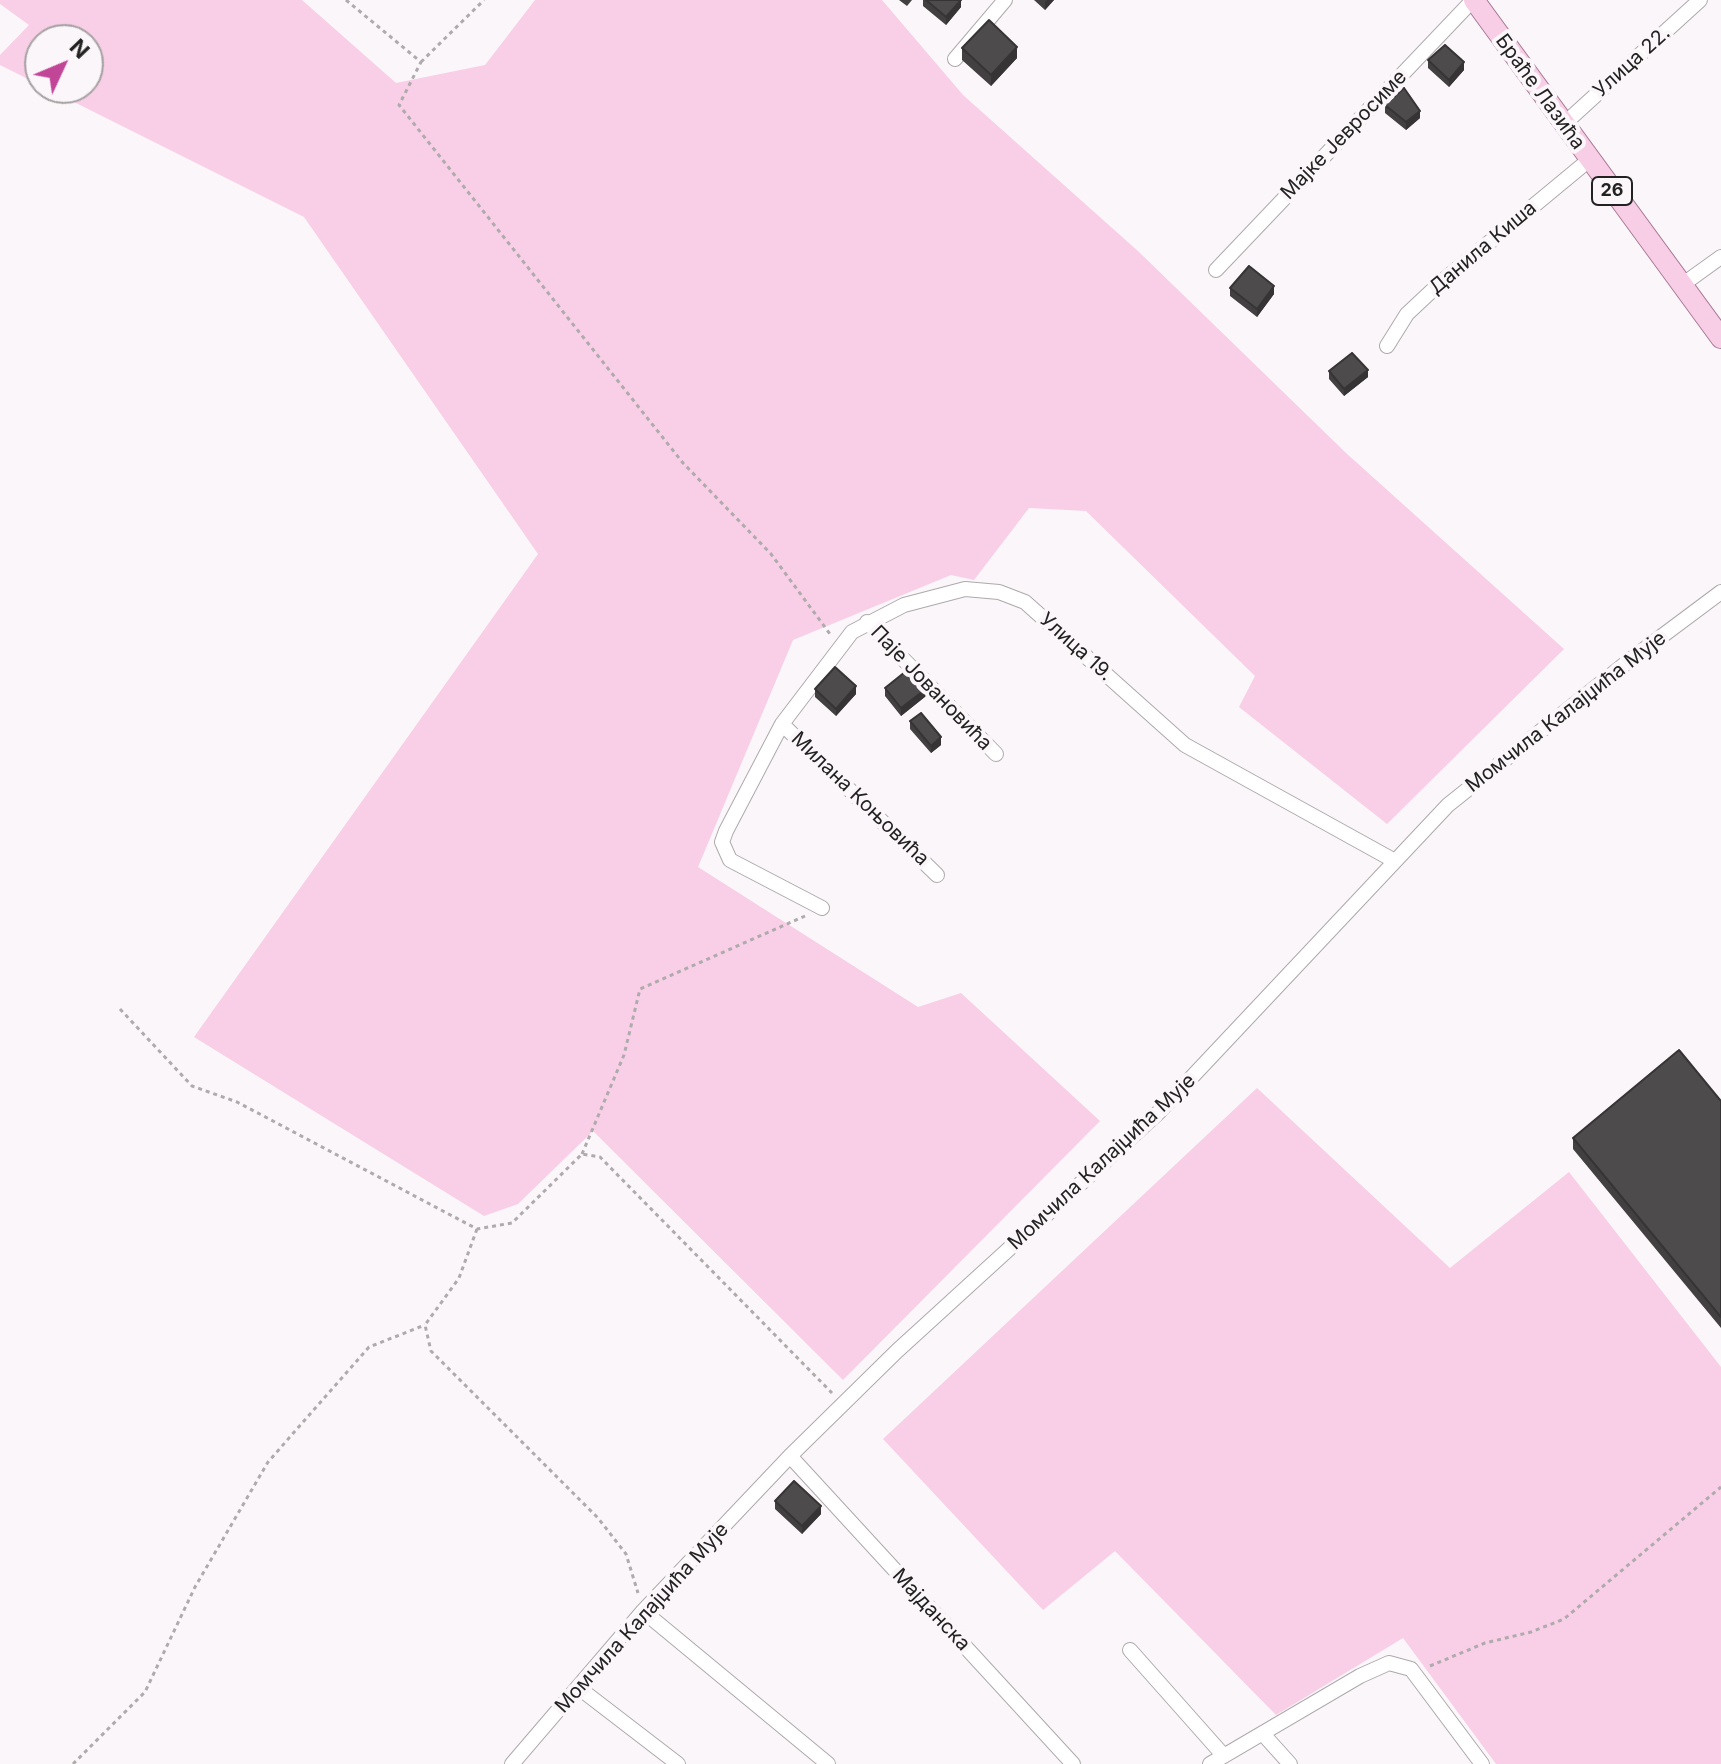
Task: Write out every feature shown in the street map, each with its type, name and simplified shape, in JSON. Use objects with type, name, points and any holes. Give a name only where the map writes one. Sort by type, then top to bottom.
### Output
[{"type":"main road","name":"Браће Лазића","points":[[1474,0],[1721,338]]},
{"type":"street","points":[[955,59],[1005,0]]},
{"type":"street","name":"Мајке Јевросиме","points":[[1216,270],[1474,0]]},
{"type":"street","name":"Улица 22.","points":[[1564,124],[1700,0]]},
{"type":"street","name":"Данила Киша","points":[[1387,346],[1407,314],[1439,284],[1589,160]]},
{"type":"street","points":[[1682,285],[1721,257]]},
{"type":"street","name":"Улица 19.","points":[[822,908],[737,865],[724,852],[722,842],[782,724],[839,647],[867,622],[904,605],[949,591],[986,589],[1009,595],[1040,612],[1185,745],[1393,860]]},
{"type":"street","name":"Момчила Калајџића Мује","points":[[512,1764],[643,1611],[790,1456],[842,1404],[1159,1112],[1266,1003],[1393,860],[1448,805],[1721,592]]},
{"type":"street","name":"Паје Јовановића","points":[[867,622],[996,754]]},
{"type":"street","name":"Милана Коњовића","points":[[782,724],[937,875]]},
{"type":"street","name":"Мајданска","points":[[790,1456],[1073,1764]]},
{"type":"street","points":[[643,1611],[828,1764]]},
{"type":"street","points":[[1130,1650],[1217,1760],[1389,1663],[1400,1664],[1416,1675],[1482,1764]]},
{"type":"street","points":[[579,1688],[678,1764]]},
{"type":"street","points":[[1263,1734],[1290,1764]]},
{"type":"path","points":[[346,0],[421,62]]},
{"type":"path","points":[[484,0],[421,62],[399,105],[683,463],[771,554],[839,647]]},
{"type":"path","points":[[120,1009],[192,1086],[237,1102],[477,1229],[512,1223],[582,1154],[624,1055],[640,989],[822,908]]},
{"type":"path","points":[[582,1154],[600,1157],[842,1404]]},
{"type":"path","points":[[73,1764],[145,1692],[195,1587],[268,1462],[369,1347],[425,1325],[459,1278],[477,1229]]},
{"type":"path","points":[[425,1325],[431,1351],[557,1476],[626,1554],[643,1611]]},
{"type":"path","points":[[1416,1675],[1434,1663],[1485,1643],[1531,1632],[1564,1619],[1721,1487]]},
{"type":"shaded area","points":[[0,0],[302,0],[396,83],[485,65],[535,0],[882,0],[963,95],[1139,252],[1346,453],[1564,649],[1387,824],[1239,707],[1255,676],[1086,511],[1029,508],[974,580],[951,575],[793,640],[698,867],[918,1007],[961,993],[1100,1121],[843,1380],[593,1131],[518,1204],[484,1216],[194,1037],[538,554],[304,217],[78,104],[104,104],[104,24],[28,24],[0,4]]},
{"type":"shaded area","points":[[24,30],[24,77],[0,65],[0,55]]},
{"type":"shaded area","points":[[1257,1088],[1450,1268],[1569,1172],[1721,1367],[1721,1764],[1496,1764],[1403,1638],[1276,1715],[1115,1551],[1043,1610],[883,1439]]},
{"type":"building","points":[[926,0],[961,0],[946,17]]},
{"type":"building","points":[[989,20],[1017,47],[991,75],[962,48]]},
{"type":"building","points":[[1445,45],[1464,62],[1449,80],[1428,60]]},
{"type":"building","points":[[1404,88],[1420,111],[1406,122],[1385,105]]},
{"type":"building","points":[[1249,266],[1274,286],[1257,309],[1230,288]]},
{"type":"building","points":[[1352,353],[1368,370],[1344,389],[1329,371]]},
{"type":"building","points":[[835,667],[856,686],[836,709],[815,689]]},
{"type":"building","points":[[910,668],[926,689],[901,708],[885,688]]},
{"type":"building","points":[[921,713],[941,737],[931,746],[910,721]]},
{"type":"building","points":[[1679,1050],[1721,1101],[1721,1317],[1573,1138]]},
{"type":"building","points":[[794,1481],[821,1506],[802,1526],[775,1501]]}]
